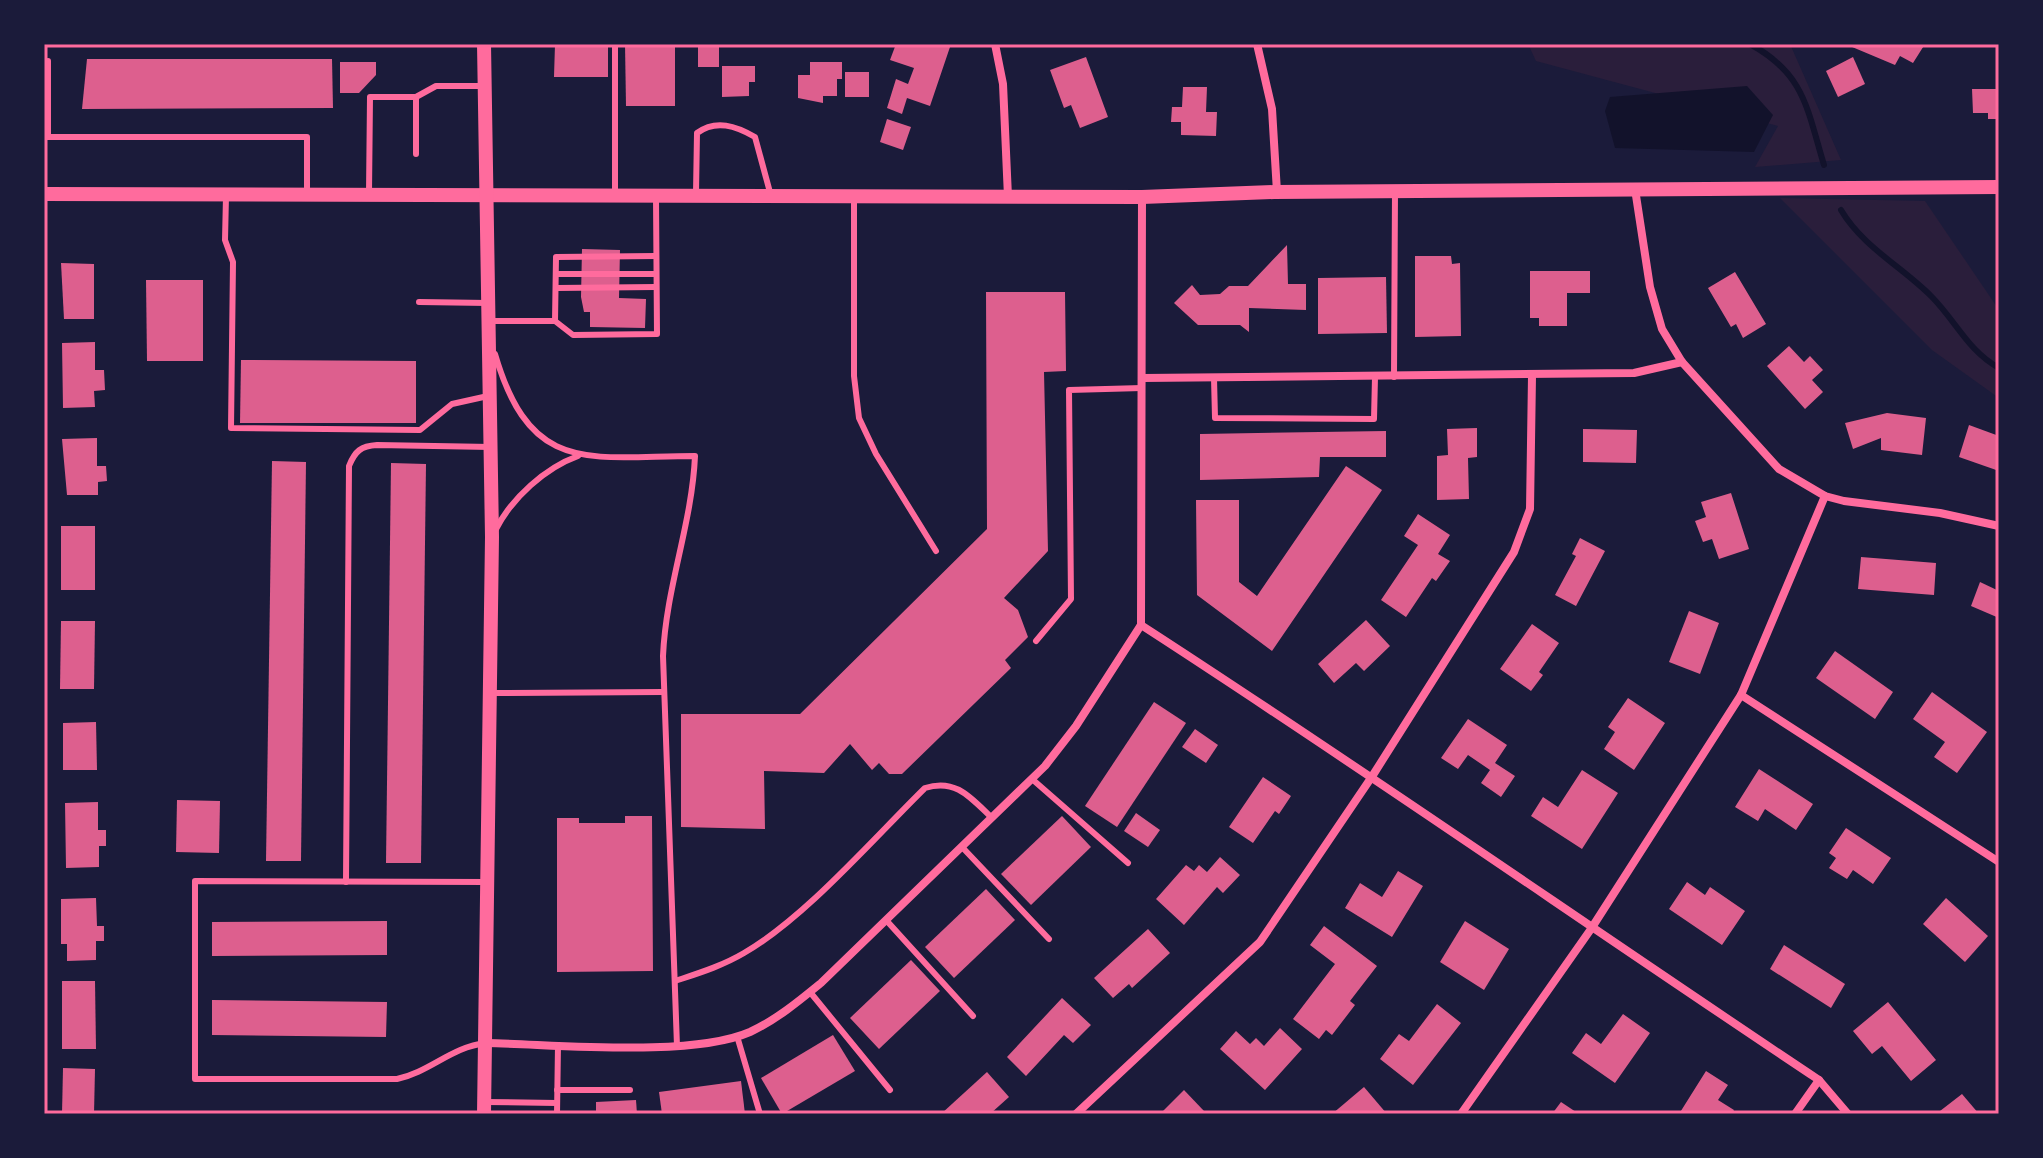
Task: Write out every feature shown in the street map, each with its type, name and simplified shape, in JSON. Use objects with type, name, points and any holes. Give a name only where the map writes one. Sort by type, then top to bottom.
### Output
[{"type":"street","points":[[484,44],[492,537],[484,1108]]},
{"type":"street","points":[[995,44],[1003,84],[1008,197]]},
{"type":"street","points":[[1257,44],[1272,109],[1277,192]]},
{"type":"street","points":[[44,194],[1142,197],[1277,192],[1999,187]]},
{"type":"street","points":[[1635,189],[1650,287],[1662,329],[1682,362],[1779,469],[1825,496],[1858,505],[1940,513],[1999,526]]},
{"type":"street","points":[[486,1043],[677,1046],[716,1042],[737,1036],[784,1013],[810,992],[1032,779],[1076,726],[1141,625],[1142,197]]},
{"type":"street","points":[[1143,383],[1214,378],[1634,373],[1682,362]]},
{"type":"street","points":[[1076,1114],[1260,942],[1373,775],[1514,552],[1530,509],[1532,376]]},
{"type":"street","points":[[1461,1114],[1591,929],[1741,695],[1825,496]]},
{"type":"street","points":[[1141,625],[1373,775],[1591,929],[1819,1080],[1848,1114]]},
{"type":"street","points":[[1741,695],[1999,862]]},
{"type":"street","points":[[1795,1114],[1819,1080]]},
{"type":"lane","points":[[615,44],[615,197]]},
{"type":"lane","points":[[48,61],[46,137],[307,137],[306,197]]},
{"type":"lane","points":[[369,197],[370,97],[416,97],[436,86],[485,86]]},
{"type":"lane","points":[[416,97],[416,154]]},
{"type":"lane","points":[[696,197],[697,133],[706,126],[735,125],[755,137],[771,197]]},
{"type":"lane","points":[[1394,377],[1395,191]]},
{"type":"lane","points":[[226,196],[225,240],[233,262],[231,428],[420,430],[452,404],[490,396]]},
{"type":"lane","points":[[578,456],[548,442],[520,413],[507,389],[489,326],[555,321],[573,335],[657,334],[656,197]]},
{"type":"lane","points":[[854,197],[854,376],[859,418],[876,454],[936,551]]},
{"type":"lane","points":[[555,321],[556,257],[656,256]]},
{"type":"lane","points":[[556,274],[656,274]]},
{"type":"lane","points":[[556,288],[656,287]]},
{"type":"lane","points":[[419,302],[488,303]]},
{"type":"lane","points":[[1214,378],[1215,418],[1374,419],[1375,377]]},
{"type":"lane","points":[[1036,641],[1071,599],[1069,390],[1143,383]]},
{"type":"lane","points":[[346,882],[349,466],[359,449],[369,446],[491,447]]},
{"type":"lane","points":[[492,537],[509,508],[561,462],[578,456],[695,456],[693,497],[664,621],[663,692],[677,1046]]},
{"type":"lane","points":[[490,693],[663,692]]},
{"type":"lane","points":[[1032,779],[1128,863]]},
{"type":"lane","points":[[675,981],[723,965],[763,941],[796,915],[925,788],[948,783],[960,788],[992,818]]},
{"type":"lane","points":[[962,847],[1049,939]]},
{"type":"lane","points":[[486,1043],[458,1048],[414,1075],[397,1079],[195,1079],[195,881],[488,882]]},
{"type":"lane","points":[[886,920],[973,1016]]},
{"type":"lane","points":[[810,992],[890,1090]]},
{"type":"lane","points":[[737,1036],[760,1114]]},
{"type":"lane","points":[[557,1114],[558,1045]]},
{"type":"lane","points":[[557,1090],[630,1090]]},
{"type":"lane","points":[[484,1108],[557,1103]]},
{"type":"shaded area","points":[[1528,44],[1790,44],[1841,160],[1755,167],[1778,126],[1536,61]]},
{"type":"shaded area","points":[[1747,86],[1773,115],[1754,152],[1615,148],[1605,111],[1610,97]]},
{"type":"shaded area","points":[[1780,198],[1925,201],[1999,310],[1999,398],[1932,350]]},
{"type":"building","points":[[555,44],[608,44],[608,77],[554,77]]},
{"type":"building","points":[[625,44],[675,44],[675,106],[626,106]]},
{"type":"building","points":[[896,44],[950,47],[930,106],[907,98],[902,114],[887,108],[896,79],[908,84],[914,68],[890,60]]},
{"type":"building","points":[[1845,44],[1925,44],[1913,63],[1900,56],[1895,65]]},
{"type":"building","points":[[698,45],[719,45],[719,67],[698,67]]},
{"type":"building","points":[[1086,57],[1108,117],[1080,128],[1071,105],[1064,108],[1050,70]]},
{"type":"building","points":[[1853,57],[1865,84],[1838,97],[1826,71]]},
{"type":"building","points":[[87,59],[332,59],[333,108],[82,109]]},
{"type":"building","points":[[340,62],[376,62],[376,75],[359,93],[340,93]]},
{"type":"building","points":[[810,62],[842,62],[842,79],[837,79],[837,96],[823,96],[823,103],[798,98],[798,75],[810,75]]},
{"type":"building","points":[[722,66],[755,66],[755,82],[749,82],[749,96],[722,97]]},
{"type":"building","points":[[845,72],[869,72],[869,97],[845,97]]},
{"type":"building","points":[[1183,87],[1207,87],[1206,112],[1217,112],[1216,136],[1181,135],[1181,122],[1171,122],[1172,107],[1182,107]]},
{"type":"building","points":[[1972,89],[1999,89],[1999,119],[1988,119],[1988,113],[1973,113]]},
{"type":"building","points":[[887,119],[911,127],[903,150],[880,142]]},
{"type":"building","points":[[1287,245],[1288,284],[1306,284],[1306,310],[1249,308],[1249,332],[1240,325],[1198,325],[1174,303],[1192,285],[1200,295],[1220,294],[1229,286],[1248,286]]},
{"type":"building","points":[[582,249],[620,250],[619,298],[646,299],[645,328],[590,327],[590,312],[584,312],[581,297]]},
{"type":"building","points":[[1415,256],[1451,256],[1452,264],[1460,263],[1461,336],[1415,337]]},
{"type":"building","points":[[61,263],[94,264],[94,319],[64,319]]},
{"type":"building","points":[[1530,271],[1590,271],[1590,293],[1567,293],[1567,326],[1539,326],[1539,318],[1530,318]]},
{"type":"building","points":[[1735,272],[1766,324],[1743,338],[1736,324],[1731,327],[1708,288]]},
{"type":"building","points":[[1386,277],[1387,333],[1318,334],[1318,278]]},
{"type":"building","points":[[146,280],[203,280],[203,361],[147,361]]},
{"type":"building","points":[[986,292],[1065,292],[1066,371],[1044,372],[1048,551],[1004,598],[1018,610],[1028,637],[1005,660],[1011,668],[902,774],[889,774],[879,763],[872,770],[850,744],[824,773],[764,771],[765,829],[681,827],[681,714],[800,714],[987,529]]},
{"type":"building","points":[[95,342],[95,370],[104,370],[105,390],[94,391],[95,407],[63,408],[62,343]]},
{"type":"building","points":[[1789,346],[1804,362],[1810,356],[1823,370],[1812,380],[1823,392],[1805,409],[1767,366]]},
{"type":"building","points":[[241,360],[416,361],[416,423],[240,423]]},
{"type":"building","points":[[1887,413],[1926,418],[1922,455],[1881,450],[1881,438],[1853,449],[1845,423]]},
{"type":"building","points":[[1969,425],[1999,436],[1999,471],[1959,457]]},
{"type":"building","points":[[1477,428],[1477,457],[1468,458],[1469,499],[1437,500],[1437,456],[1448,455],[1447,429]]},
{"type":"building","points":[[1583,429],[1637,430],[1636,463],[1583,462]]},
{"type":"building","points":[[1386,431],[1386,457],[1320,457],[1319,477],[1200,480],[1200,434]]},
{"type":"building","points":[[97,438],[97,466],[106,466],[107,481],[98,482],[98,495],[67,495],[62,439]]},
{"type":"building","points":[[272,461],[306,462],[301,861],[266,861]]},
{"type":"building","points":[[391,463],[426,464],[421,863],[386,863]]},
{"type":"building","points":[[1346,466],[1382,490],[1272,651],[1197,595],[1196,500],[1239,500],[1239,582],[1257,596]]},
{"type":"building","points":[[1731,493],[1749,549],[1719,559],[1712,539],[1703,542],[1695,521],[1706,517],[1701,502]]},
{"type":"building","points":[[1418,514],[1450,535],[1438,554],[1450,561],[1436,581],[1432,578],[1406,617],[1381,600],[1418,545],[1404,536]]},
{"type":"building","points":[[61,526],[95,526],[95,590],[61,590]]},
{"type":"building","points":[[1580,538],[1605,551],[1576,606],[1555,595],[1576,556],[1572,554]]},
{"type":"building","points":[[1861,557],[1936,563],[1934,595],[1858,589]]},
{"type":"building","points":[[1980,582],[1999,591],[1999,618],[1971,606]]},
{"type":"building","points":[[1689,611],[1719,623],[1700,674],[1669,662]]},
{"type":"building","points":[[1366,620],[1390,646],[1364,671],[1356,663],[1334,683],[1318,664]]},
{"type":"building","points":[[61,621],[95,621],[94,689],[60,689]]},
{"type":"building","points":[[1532,624],[1559,643],[1539,672],[1543,675],[1531,691],[1500,669]]},
{"type":"building","points":[[1835,651],[1893,692],[1875,719],[1816,678]]},
{"type":"building","points":[[1932,692],[1987,732],[1957,773],[1934,757],[1945,742],[1913,719]]},
{"type":"building","points":[[1628,698],[1665,723],[1634,770],[1604,749],[1615,732],[1608,727]]},
{"type":"building","points":[[1154,702],[1186,723],[1117,827],[1085,806]]},
{"type":"building","points":[[1468,719],[1507,745],[1495,763],[1515,776],[1501,797],[1481,783],[1490,770],[1468,755],[1458,769],[1441,758]]},
{"type":"building","points":[[96,722],[97,770],[63,770],[63,723]]},
{"type":"building","points":[[1195,729],[1218,745],[1206,763],[1182,747]]},
{"type":"building","points":[[1759,769],[1813,804],[1796,830],[1765,809],[1758,821],[1735,807]]},
{"type":"building","points":[[1582,770],[1618,793],[1582,849],[1531,816],[1543,797],[1558,807]]},
{"type":"building","points":[[1263,777],[1291,796],[1279,814],[1275,811],[1253,843],[1229,827]]},
{"type":"building","points":[[177,800],[220,801],[219,853],[176,852]]},
{"type":"building","points":[[98,802],[98,830],[106,830],[106,846],[99,846],[99,867],[66,868],[65,803]]},
{"type":"building","points":[[1136,813],[1160,830],[1148,847],[1124,831]]},
{"type":"building","points":[[625,816],[652,816],[653,971],[557,972],[557,818],[579,818],[579,823],[625,823]]},
{"type":"building","points":[[1062,816],[1091,847],[1031,905],[1001,874]]},
{"type":"building","points":[[1846,828],[1891,858],[1873,884],[1853,870],[1847,879],[1829,868],[1836,858],[1829,853]]},
{"type":"building","points":[[1220,857],[1240,875],[1223,893],[1217,887],[1184,925],[1156,899],[1186,865],[1194,871],[1199,865],[1207,872]]},
{"type":"building","points":[[1398,871],[1423,886],[1392,937],[1345,908],[1360,883],[1382,897]]},
{"type":"building","points":[[1687,882],[1705,895],[1710,887],[1745,911],[1722,945],[1669,909]]},
{"type":"building","points":[[986,889],[1015,920],[954,978],[925,947]]},
{"type":"building","points":[[96,898],[97,926],[104,926],[104,941],[96,941],[96,960],[67,961],[67,944],[61,944],[61,899]]},
{"type":"building","points":[[1946,898],[1988,936],[1965,962],[1923,924]]},
{"type":"building","points":[[387,921],[387,955],[212,956],[212,922]]},
{"type":"building","points":[[1465,921],[1509,949],[1484,990],[1440,962]]},
{"type":"building","points":[[1324,926],[1377,966],[1350,1001],[1355,1005],[1332,1035],[1326,1030],[1319,1039],[1293,1019],[1335,964],[1310,945]]},
{"type":"building","points":[[1148,929],[1170,953],[1132,988],[1129,984],[1113,998],[1094,978]]},
{"type":"building","points":[[1784,945],[1845,984],[1831,1008],[1770,969]]},
{"type":"building","points":[[911,960],[940,991],[879,1049],[850,1018]]},
{"type":"building","points":[[62,981],[95,981],[96,1049],[62,1049]]},
{"type":"building","points":[[1062,998],[1091,1025],[1073,1043],[1064,1035],[1026,1076],[1007,1057]]},
{"type":"building","points":[[212,1000],[387,1002],[386,1037],[212,1035]]},
{"type":"building","points":[[1888,1002],[1936,1060],[1911,1081],[1882,1046],[1872,1054],[1853,1031]]},
{"type":"building","points":[[1437,1004],[1461,1023],[1413,1085],[1380,1059],[1399,1034],[1409,1041]]},
{"type":"building","points":[[1623,1014],[1650,1033],[1615,1083],[1572,1053],[1586,1033],[1601,1044]]},
{"type":"building","points":[[1280,1028],[1302,1049],[1265,1090],[1220,1049],[1236,1031],[1250,1044],[1256,1038],[1264,1046]]},
{"type":"building","points":[[833,1035],[855,1071],[782,1114],[761,1078]]},
{"type":"building","points":[[63,1068],[95,1069],[94,1114],[62,1114]]},
{"type":"building","points":[[1706,1071],[1728,1085],[1718,1100],[1734,1110],[1732,1114],[1679,1114]]},
{"type":"building","points":[[987,1072],[1009,1097],[990,1114],[941,1114]]},
{"type":"building","points":[[741,1081],[745,1114],[662,1114],[659,1092]]},
{"type":"building","points":[[1364,1087],[1387,1114],[1332,1114]]},
{"type":"building","points":[[1184,1090],[1204,1111],[1201,1114],[1160,1114]]},
{"type":"building","points":[[1962,1094],[1979,1114],[1942,1114],[1940,1111]]},
{"type":"building","points":[[636,1100],[637,1114],[596,1114],[596,1102]]},
{"type":"building","points":[[1561,1102],[1579,1114],[1552,1114]]},
{"type":"waterway","points":[[1750,44],[1782,68],[1793,81],[1808,110],[1824,165]]},
{"type":"waterway","points":[[1841,210],[1860,235],[1931,296],[1970,344],[1999,368]]}]
